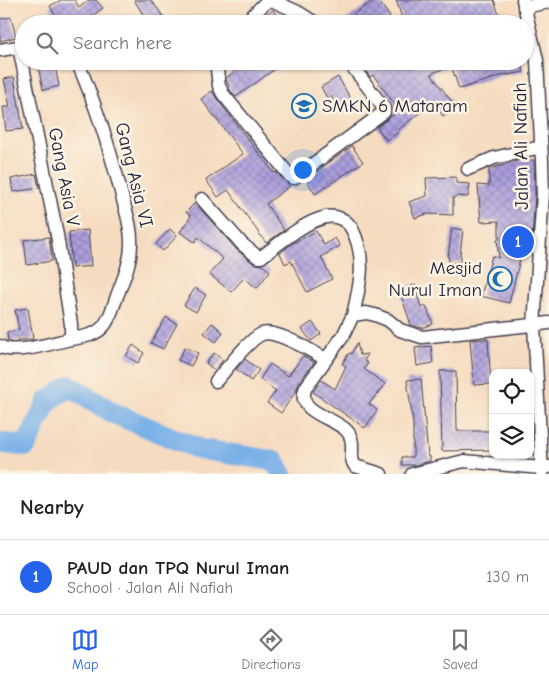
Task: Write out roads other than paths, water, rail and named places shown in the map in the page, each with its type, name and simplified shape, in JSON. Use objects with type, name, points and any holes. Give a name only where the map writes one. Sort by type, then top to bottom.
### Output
[{"type":"street","points":[[254,15],[270,0],[303,15]]},
{"type":"street","points":[[523,4],[549,2]]},
{"type":"street","name":"Jalan Ali Nafiah","points":[[534,45],[544,88],[542,147],[545,220],[534,325],[543,366],[544,470]]},
{"type":"street","points":[[0,50],[15,47]]},
{"type":"street","name":"Gang Asia V","points":[[26,70],[57,235],[70,314],[71,339]]},
{"type":"street","name":"Gang Asia VI","points":[[0,346],[6,349],[17,350],[96,334],[108,319],[128,262],[131,245],[130,228],[112,155],[82,70]]},
{"type":"street","points":[[217,70],[219,86],[223,94],[290,176],[294,178],[384,112],[384,108],[355,70]]},
{"type":"street","points":[[468,169],[494,158],[542,147]]},
{"type":"street","points":[[202,199],[242,244],[258,257],[261,257],[283,239],[311,223],[326,218],[333,217],[345,221],[354,234],[361,255],[360,285],[353,315],[343,336],[304,393],[306,404],[347,432],[352,443],[352,460],[355,466],[382,474]]},
{"type":"street","points":[[353,315],[366,313],[375,315],[388,320],[400,330],[422,337],[549,323]]},
{"type":"street","points":[[216,382],[252,340],[262,334],[278,335],[326,359]]},
{"type":"street","points":[[412,474],[464,461],[544,470]]},
{"type":"waterway","points":[[0,443],[26,446],[48,401],[70,386],[113,413],[199,449],[275,461],[282,474]]},
{"type":"place","name":"SMKN 6 Mataram","points":[[304,106]]},
{"type":"place","name":"PAUD dan TPQ Nurul Iman","points":[[518,242]]},
{"type":"place","name":"Mesjid Nurul Iman","points":[[500,279]]}]
